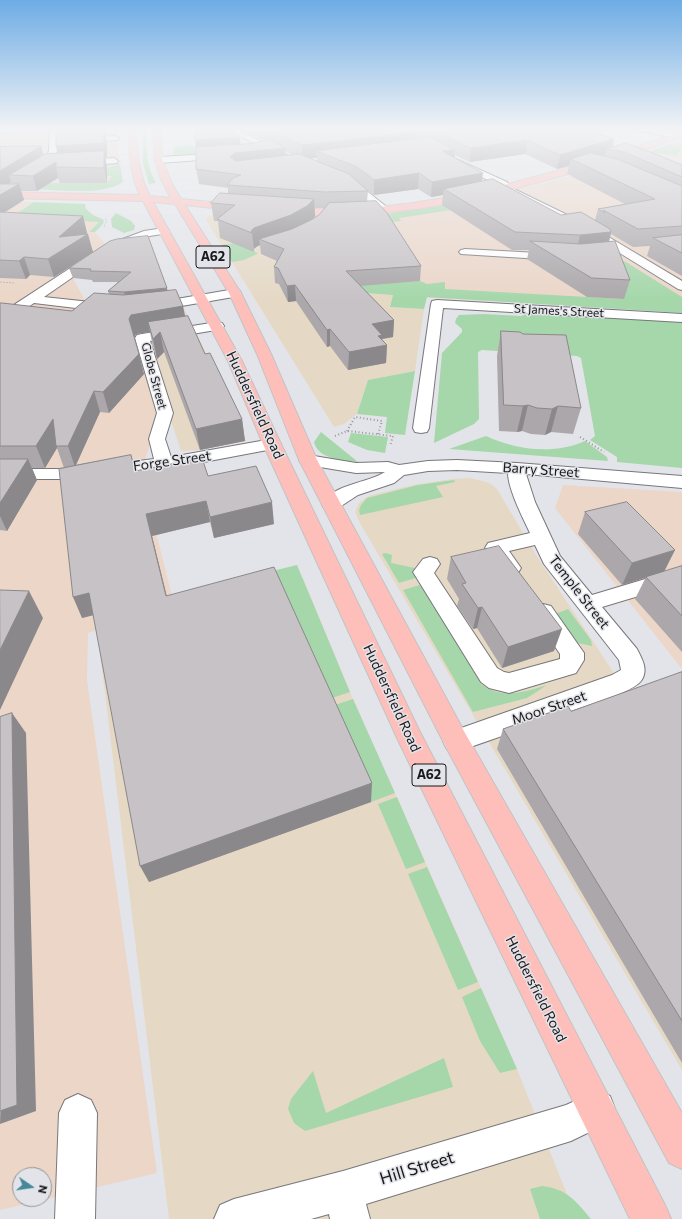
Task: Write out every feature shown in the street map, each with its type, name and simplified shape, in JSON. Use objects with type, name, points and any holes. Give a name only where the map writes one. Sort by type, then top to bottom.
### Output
[{"type":"main road","points":[[81,196],[114,191],[128,186]]},
{"type":"main road","name":"A62","points":[[136,186],[141,189],[147,198]]},
{"type":"main road","name":"A62","points":[[168,186],[177,201]]},
{"type":"main road","points":[[277,210],[322,217],[384,210],[474,195],[511,186]]},
{"type":"main road","points":[[0,195],[147,198],[254,208]]},
{"type":"main road","points":[[81,196],[121,207]]},
{"type":"main road","name":"Huddersfield Road","points":[[147,198],[235,361],[272,444],[411,740],[651,1219]]},
{"type":"main road","name":"Huddersfield Road","points":[[177,201],[235,293],[264,354],[308,460],[456,741],[682,1150]]},
{"type":"main road","points":[[190,222],[205,212],[224,206]]},
{"type":"main road","points":[[147,218],[162,227]]},
{"type":"street","points":[[0,195],[14,186]]},
{"type":"street","points":[[353,186],[384,210]]},
{"type":"street","points":[[507,187],[509,190],[588,229],[682,286]]},
{"type":"street","points":[[0,320],[113,245],[162,227]]},
{"type":"street","points":[[610,254],[648,251]]},
{"type":"street","points":[[465,252],[571,257]]},
{"type":"street","points":[[142,308],[235,293]]},
{"type":"street","points":[[32,299],[121,309]]},
{"type":"street","name":"St James's Street","points":[[421,428],[437,304],[682,318]]},
{"type":"street","name":"Globe Street","points":[[164,463],[157,440],[165,413],[142,338],[217,326]]},
{"type":"street","name":"Forge Street","points":[[0,474],[75,474],[188,460],[272,444]]},
{"type":"street","name":"Barry Street","points":[[308,460],[356,468],[388,468],[399,470],[428,466],[457,465],[517,468],[682,482]]},
{"type":"street","name":"Temple Street","points":[[517,468],[519,484],[551,558],[629,656],[633,666]]},
{"type":"street","name":"Barry Street","points":[[331,504],[342,495],[363,486],[393,478],[399,470]]},
{"type":"street","points":[[430,564],[423,572],[489,676],[498,681],[509,683],[568,666],[572,660],[572,653],[496,548],[541,537]]},
{"type":"street","points":[[587,604],[682,575]]},
{"type":"street","name":"Moor Street","points":[[456,741],[621,682],[632,675],[633,666]]},
{"type":"street","name":"Hill Street","points":[[234,1219],[346,1205],[571,1122],[597,1109]]},
{"type":"street","points":[[74,1219],[78,1113]]},
{"type":"path","points":[[101,217],[108,220],[107,224],[101,231]]},
{"type":"path","points":[[347,431],[355,417],[382,420],[378,434]]},
{"type":"path","points":[[334,436],[347,431],[393,436],[390,449]]},
{"type":"path","points":[[580,437],[606,453]]},
{"type":"shaded area","points":[[0,186],[114,186],[94,190],[0,189]]},
{"type":"shaded area","points":[[532,186],[682,186],[682,311],[430,298],[287,287],[295,270],[256,252],[314,232]]},
{"type":"shaded area","points":[[0,201],[34,202],[10,218],[99,222],[90,232],[95,232],[105,244],[68,269],[92,313],[136,314],[140,341],[160,411],[141,473],[174,604],[88,633],[87,680],[157,1173],[52,1198],[52,1167],[12,1167],[13,1207],[0,1210]]},
{"type":"shaded area","points":[[233,212],[319,216],[314,232],[257,253],[296,270],[287,287],[393,295],[390,307],[424,309],[415,371],[368,380],[357,414],[344,424],[334,427],[206,220],[207,217],[213,215]]},
{"type":"shaded area","points":[[184,308],[213,367],[246,441],[199,450],[181,451],[136,314]]},
{"type":"shaded area","points":[[471,478],[490,483],[497,489],[538,558],[633,702],[682,847],[682,1070],[361,525],[355,512],[359,503],[368,496],[413,485],[452,479]]},
{"type":"shaded area","points":[[563,485],[682,492],[682,669],[555,508]]},
{"type":"shaded area","points":[[303,578],[350,692],[517,1069],[577,1219],[169,1219],[97,628]]},
{"type":"green space","points":[[38,186],[114,186],[93,191],[36,189]]},
{"type":"green space","points":[[493,196],[449,209],[451,210],[399,218],[401,221],[391,222],[386,214]]},
{"type":"green space","points":[[34,202],[85,204],[86,209],[93,215],[104,220],[103,224],[95,232],[89,232],[99,222],[10,218]]},
{"type":"green space","points":[[116,213],[131,221],[135,226],[134,230],[124,233],[112,227],[111,219]]},
{"type":"green space","points":[[241,242],[259,253],[244,260],[232,262],[222,245]]},
{"type":"green space","points":[[620,260],[626,262],[682,297],[682,313],[427,297],[424,309],[390,307],[393,295],[287,287],[420,281],[427,284],[445,282],[445,289],[623,299]]},
{"type":"green space","points":[[529,313],[682,322],[682,468],[617,462],[617,457],[590,440],[595,436],[581,358],[577,356],[482,350],[478,352],[479,419],[474,424],[434,443],[442,353],[462,332],[462,329],[455,323],[456,319],[459,315],[483,314],[521,316]]},
{"type":"green space","points":[[415,371],[405,435],[385,433],[387,417],[357,414],[368,380]]},
{"type":"green space","points":[[321,432],[358,462],[339,460],[326,456],[320,452],[316,448],[314,442]]},
{"type":"green space","points":[[351,433],[388,437],[385,453],[367,450],[348,442]]},
{"type":"green space","points":[[486,436],[510,445],[535,449],[561,448],[585,441],[607,457],[608,461],[449,449]]},
{"type":"green space","points":[[454,480],[455,482],[436,486],[443,497],[360,515],[359,510],[361,505],[367,498],[418,485]]},
{"type":"green space","points":[[386,553],[392,555],[391,563],[415,568],[419,577],[399,583],[382,554]]},
{"type":"green space","points":[[297,565],[350,692],[326,700],[174,595]]},
{"type":"green space","points":[[423,584],[481,684],[497,692],[505,693],[522,692],[547,685],[527,698],[473,712],[403,590]]},
{"type":"green space","points":[[568,609],[591,640],[592,646],[578,643],[555,614]]},
{"type":"green space","points":[[353,699],[395,793],[371,802],[329,707]]},
{"type":"green space","points":[[397,797],[425,862],[406,869],[378,804]]},
{"type":"green space","points":[[427,867],[478,982],[458,990],[408,874]]},
{"type":"green space","points":[[481,988],[517,1069],[500,1073],[480,1041],[462,997]]},
{"type":"green space","points":[[444,1058],[453,1087],[305,1131],[294,1123],[288,1109],[291,1099],[313,1071],[326,1113]]},
{"type":"green space","points":[[542,1186],[565,1193],[581,1207],[591,1219],[540,1219],[530,1189]]},
{"type":"building","points":[[0,186],[16,186],[0,195]]},
{"type":"building","points":[[239,186],[362,186],[368,191],[325,192]]},
{"type":"building","points":[[459,186],[506,186],[561,215],[581,212],[610,229],[611,232],[580,235],[515,232],[444,189]]},
{"type":"building","points":[[627,186],[682,186],[682,226],[638,229],[603,210],[605,213],[598,209],[655,199]]},
{"type":"building","points":[[220,193],[314,199],[307,206],[291,215],[254,228],[251,231],[252,233],[217,219],[235,205],[211,203]]},
{"type":"building","points":[[376,201],[387,213],[421,266],[346,271],[394,320],[372,324],[382,335],[378,336],[387,345],[349,352],[330,329],[327,330],[295,285],[287,286],[278,268],[274,267],[284,249],[259,239],[292,229],[311,220],[319,215],[329,203]]},
{"type":"building","points":[[0,212],[83,216],[59,237],[88,234],[48,259],[24,257],[19,261],[0,260]]},
{"type":"building","points":[[682,235],[682,253],[653,238]]},
{"type":"building","points":[[148,236],[167,288],[124,292],[108,291],[131,272],[90,271],[91,269],[69,268],[110,241]]},
{"type":"building","points":[[530,241],[581,244],[615,241],[630,280],[592,278]]},
{"type":"building","points":[[176,290],[183,306],[131,315],[129,319],[139,354],[103,392],[94,391],[68,446],[56,446],[53,419],[36,446],[0,446],[0,303],[72,311],[94,293],[123,295]]},
{"type":"building","points":[[188,316],[205,354],[210,353],[242,419],[196,429],[160,332],[153,339],[148,322]]},
{"type":"building","points":[[501,331],[520,332],[523,334],[566,335],[581,408],[558,406],[552,409],[537,408],[528,405],[504,405]]},
{"type":"building","points":[[131,455],[135,471],[202,458],[208,476],[256,466],[272,502],[210,517],[206,501],[146,514],[166,596],[274,567],[372,783],[140,866],[89,593],[73,597],[59,469]]},
{"type":"building","points":[[0,459],[28,459],[0,503]]},
{"type":"building","points":[[627,502],[675,550],[632,563],[585,512]]},
{"type":"building","points":[[499,546],[562,629],[508,647],[482,607],[478,608],[462,584],[466,583],[451,557]]},
{"type":"building","points":[[682,566],[682,616],[646,577]]},
{"type":"building","points":[[0,590],[29,591],[0,650]]},
{"type":"building","points":[[682,672],[682,1021],[503,729],[568,706],[571,711]]},
{"type":"building","points":[[12,713],[17,1105],[0,1111],[0,717]]}]
